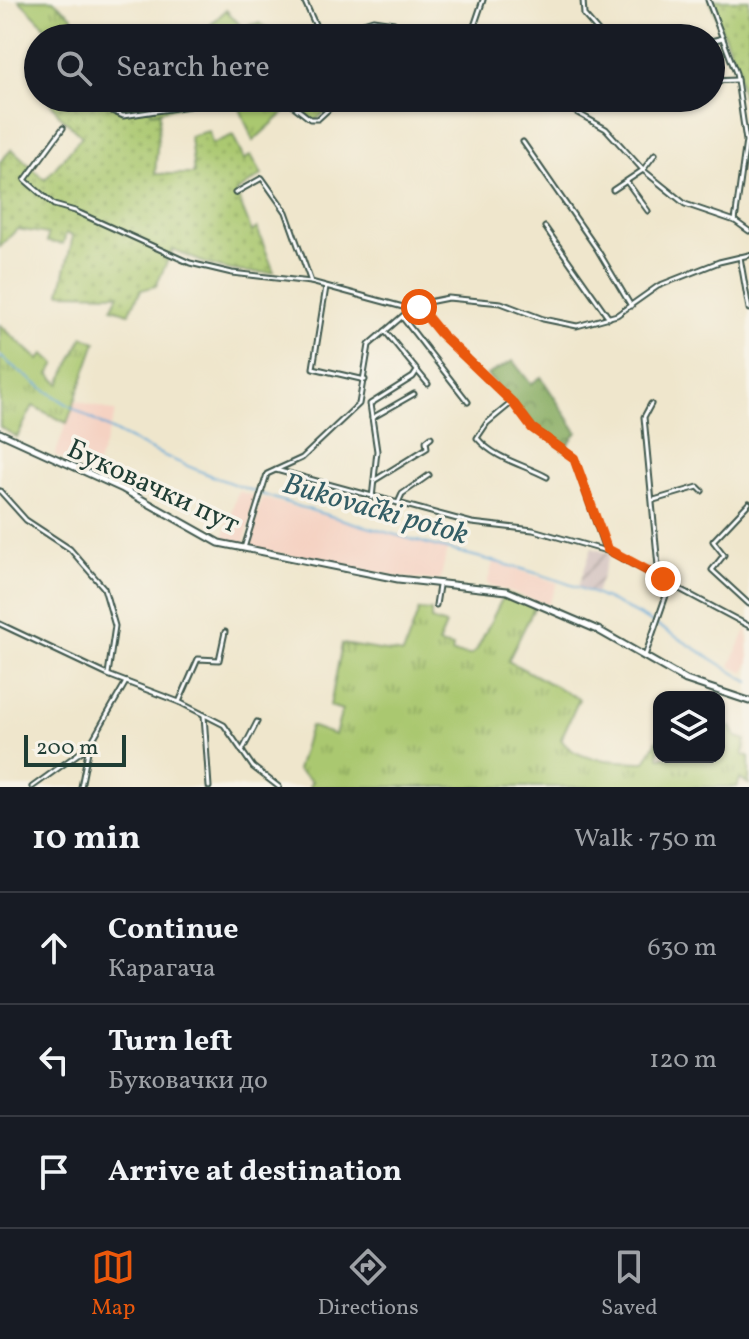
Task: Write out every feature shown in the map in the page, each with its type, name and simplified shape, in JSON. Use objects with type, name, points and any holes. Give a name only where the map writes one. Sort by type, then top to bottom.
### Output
[{"type":"street","points":[[304,0],[315,24]]},
{"type":"street","points":[[475,24],[483,0]]},
{"type":"street","points":[[583,0],[584,15],[592,24]]},
{"type":"street","points":[[708,0],[717,24]]},
{"type":"street","points":[[360,24],[373,20],[395,24]]},
{"type":"street","points":[[725,44],[737,80],[746,141],[735,221]]},
{"type":"street","points":[[725,80],[737,80]]},
{"type":"street","points":[[114,112],[123,116],[149,112]]},
{"type":"street","points":[[301,112],[310,119],[318,119],[326,112]]},
{"type":"street","points":[[576,112],[606,129],[643,170],[685,204],[735,221],[749,231]]},
{"type":"street","points":[[63,128],[25,178],[47,201],[190,263],[232,273],[311,282],[387,304],[413,307],[465,298],[501,303],[564,325],[588,325],[631,306],[658,286],[749,255]]},
{"type":"street","points":[[523,142],[597,249],[631,306]]},
{"type":"street","points":[[613,190],[643,170],[655,154]]},
{"type":"street","points":[[235,193],[262,178],[286,212],[311,282]]},
{"type":"street","points":[[627,182],[648,211]]},
{"type":"street","points":[[545,227],[609,318]]},
{"type":"street","points":[[740,257],[749,309]]},
{"type":"street","points":[[326,287],[313,368],[365,380]]},
{"type":"street","points":[[419,306],[510,404],[514,404],[547,440],[574,458],[604,546],[610,552]]},
{"type":"street","points":[[244,548],[266,475],[308,453],[356,408],[363,397],[369,345],[413,307]]},
{"type":"street","points":[[402,316],[468,402]]},
{"type":"street","points":[[385,330],[428,384]]},
{"type":"street","points":[[372,498],[377,451],[370,404],[417,371]]},
{"type":"street","points":[[371,419],[414,394]]},
{"type":"street","points":[[510,404],[487,423],[477,438],[524,470],[547,477]]},
{"type":"street","points":[[651,404],[644,417],[659,577]]},
{"type":"street","name":"Буковачки пут","points":[[0,433],[137,497],[219,543],[398,579],[485,585],[516,593],[598,630],[690,682],[749,701]]},
{"type":"street","points":[[375,480],[427,448],[426,441],[431,437]]},
{"type":"street","points":[[276,470],[472,523],[533,530],[610,552],[749,626]]},
{"type":"street","points":[[398,503],[402,494],[429,475]]},
{"type":"street","points":[[654,500],[698,487],[702,491]]},
{"type":"street","points":[[0,491],[26,520],[70,549],[104,588],[115,626],[108,675]]},
{"type":"street","points":[[749,503],[713,541],[724,556],[712,570],[749,604]]},
{"type":"street","points":[[436,605],[440,582]]},
{"type":"street","points":[[645,657],[670,584]]},
{"type":"street","points":[[0,624],[108,675],[179,702],[224,725],[253,767],[279,787]]},
{"type":"street","points":[[179,702],[198,659],[219,660],[225,632]]},
{"type":"street","points":[[81,787],[89,746],[126,682]]},
{"type":"street","points":[[204,715],[209,787]]},
{"type":"street","points":[[242,751],[257,722]]},
{"type":"street","points":[[32,787],[89,746]]},
{"type":"shaded area","points":[[74,400],[116,412],[95,471],[55,456]]},
{"type":"shaded area","points":[[238,491],[258,497],[243,546],[222,541]]},
{"type":"shaded area","points":[[262,498],[447,550],[440,581],[399,577],[247,547]]},
{"type":"shaded area","points":[[592,548],[610,554],[596,593],[578,587]]},
{"type":"shaded area","points":[[493,562],[558,583],[548,605],[487,584]]},
{"type":"shaded area","points":[[747,628],[749,662],[744,673],[730,666]]},
{"type":"green space","points":[[19,0],[53,0],[72,16],[76,24],[43,24]]},
{"type":"green space","points":[[710,0],[749,0],[749,96],[742,96],[737,67],[725,37],[725,24],[720,24]]},
{"type":"green space","points":[[226,10],[239,24],[212,24]]},
{"type":"green space","points":[[57,112],[160,112],[155,174],[194,174],[190,136],[209,131],[212,144],[233,135],[244,160],[251,155],[262,175],[236,192],[252,232],[257,228],[274,272],[222,268],[173,249],[156,286],[141,290],[129,313],[112,308],[119,294],[60,293],[73,236],[66,233],[63,244],[47,242],[48,234],[17,229],[0,247],[0,162],[12,149],[45,180],[82,136]]},
{"type":"green space","points":[[242,112],[285,112],[253,141]]},
{"type":"green space","points":[[304,112],[325,112],[314,122]]},
{"type":"green space","points":[[0,325],[39,360],[44,354],[56,364],[49,374],[60,384],[83,336],[96,342],[67,423],[33,406],[17,437],[0,427]]},
{"type":"green space","points":[[513,361],[531,384],[541,377],[577,432],[564,450],[534,425],[487,375]]},
{"type":"green space","points":[[505,593],[536,604],[508,661],[579,699],[561,739],[568,747],[599,760],[645,762],[653,748],[653,763],[725,763],[725,724],[731,726],[736,737],[746,740],[743,755],[749,756],[749,784],[740,779],[737,787],[309,787],[312,781],[297,770],[310,726],[335,735],[342,710],[330,706],[342,644],[403,654],[419,610],[431,611],[431,620],[446,625],[438,644],[453,647],[452,653],[470,655],[476,651]]},
{"type":"waterway","name":"Bukovački potok","points":[[0,356],[99,424],[207,474],[319,513],[523,569],[587,591],[645,619],[749,682]]},
{"type":"route","points":[[419,307],[441,334],[510,404],[514,404],[532,428],[574,458],[604,546],[663,579]]}]
